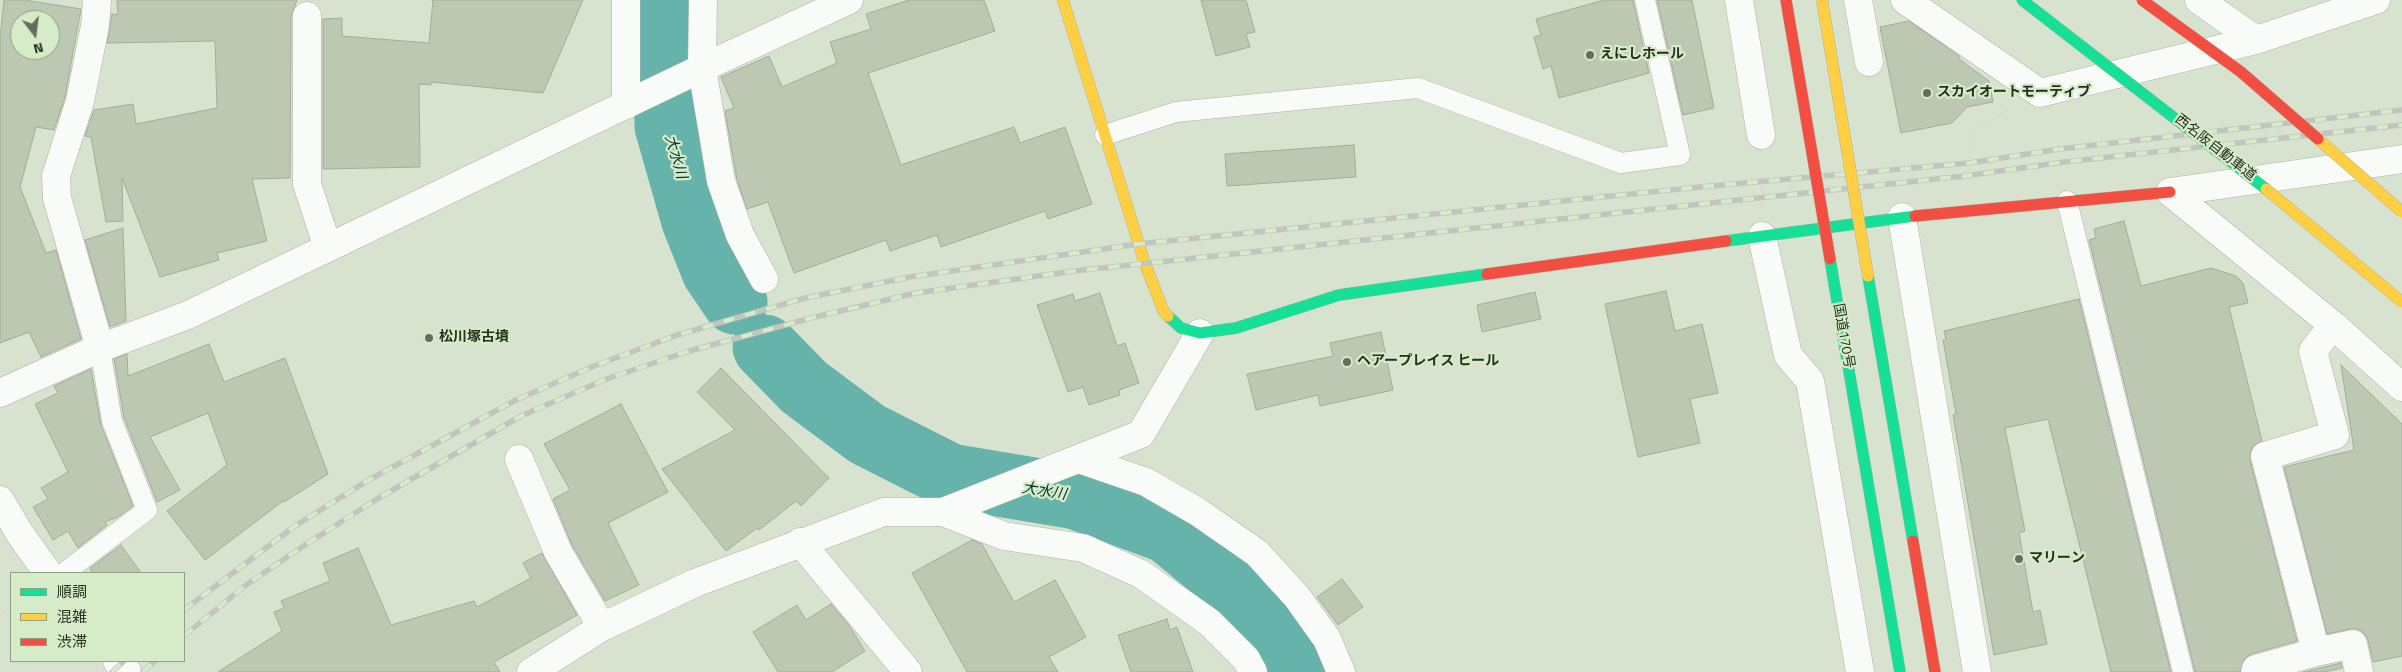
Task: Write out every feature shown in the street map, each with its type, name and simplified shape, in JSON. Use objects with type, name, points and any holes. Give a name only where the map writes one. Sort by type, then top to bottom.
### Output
[{"type":"main road","points":[[1063,0],[1145,264],[1164,312],[1181,328],[1200,333],[1236,328],[1339,295],[1914,216],[2170,192]]},
{"type":"main road","name":"国道170号","points":[[1786,0],[1900,672]]},
{"type":"main road","points":[[1822,0],[1935,672]]},
{"type":"main road","name":"西名阪自動車道","points":[[2022,0],[2234,162],[2402,302]]},
{"type":"main road","points":[[2142,0],[2241,72],[2402,212]]},
{"type":"street","points":[[97,0],[95,26],[80,101],[56,176],[57,198],[100,348]]},
{"type":"street","points":[[626,0],[632,102]]},
{"type":"street","points":[[703,0],[698,70],[721,181],[740,235],[764,279]]},
{"type":"street","points":[[0,393],[100,348],[188,315],[698,70],[849,0]]},
{"type":"street","points":[[1739,0],[1761,135]]},
{"type":"street","points":[[1858,0],[1870,62]]},
{"type":"street","points":[[1905,0],[2040,93],[2256,40],[2376,0]]},
{"type":"street","points":[[2199,0],[2256,40]]},
{"type":"street","points":[[307,16],[307,184],[328,248]]},
{"type":"street","points":[[2170,192],[2402,159]]},
{"type":"street","points":[[2170,192],[2333,325],[2402,387]]},
{"type":"street","points":[[1914,216],[1977,672]]},
{"type":"street","points":[[1762,236],[1788,355],[1810,381],[1860,672]]},
{"type":"street","points":[[2316,652],[2265,456],[2335,435],[2314,351],[2333,325]]},
{"type":"street","points":[[531,672],[602,628],[695,584],[800,542],[884,512],[953,508],[1141,434],[1200,333]]},
{"type":"street","points":[[519,459],[558,552],[602,628]]},
{"type":"street","points":[[1071,462],[1146,482],[1198,512],[1257,553],[1302,604],[1327,639],[1341,672]]},
{"type":"street","points":[[0,500],[20,534],[47,572]]},
{"type":"street","points":[[953,508],[1004,536],[1083,548],[1141,574],[1209,622],[1246,659],[1254,672]]},
{"type":"street","points":[[800,542],[908,672]]},
{"type":"street","points":[[2255,672],[2256,669],[2353,644],[2359,672]]},
{"type":"street","points":[[118,662],[127,672]]},
{"type":"lane","points":[[1105,135],[1176,112],[1418,88],[1621,163],[1680,154],[1644,0]]},
{"type":"lane","points":[[2066,201],[2183,672]]},
{"type":"lane","points":[[65,572],[147,510],[112,421],[100,348]]},
{"type":"path","points":[[1914,216],[1964,176],[1976,128],[2040,93]]},
{"type":"path","points":[[0,616],[10,607]]},
{"type":"building","points":[[4,0],[25,0],[81,9],[65,97],[54,130],[36,127],[20,187],[46,253],[56,250],[81,339],[41,357],[29,332],[0,343],[0,38]]},
{"type":"building","points":[[117,0],[297,0],[291,16],[290,178],[252,179],[267,241],[217,253],[219,260],[160,277],[122,178],[123,221],[106,222],[91,137],[85,136],[94,110],[133,104],[136,124],[217,108],[215,41],[107,43],[112,14],[118,15]]},
{"type":"building","points":[[433,0],[583,0],[543,93],[431,82],[431,85],[419,84],[420,167],[323,169],[323,19],[342,18],[342,36],[429,43]]},
{"type":"building","points":[[909,0],[984,0],[995,31],[868,73],[901,165],[1014,127],[1020,143],[1065,127],[1092,204],[1048,219],[1045,211],[941,247],[937,235],[890,251],[886,240],[794,273],[768,202],[747,209],[737,180],[725,111],[734,108],[721,77],[769,56],[782,87],[837,63],[830,42],[871,29],[866,14]]},
{"type":"building","points":[[1201,0],[1246,0],[1255,32],[1246,34],[1250,47],[1216,56]]},
{"type":"building","points":[[1604,0],[1633,0],[1649,73],[1559,98],[1551,66],[1543,69],[1534,37],[1541,35],[1536,19]]},
{"type":"building","points":[[1657,0],[1692,0],[1714,108],[1683,115]]},
{"type":"building","points":[[1909,21],[1959,56],[1959,59],[1989,81],[1993,102],[1967,107],[1952,123],[1901,133],[1880,27]]},
{"type":"building","points":[[1354,145],[1356,177],[1227,186],[1225,154]]},
{"type":"building","points":[[2124,221],[2141,286],[2211,268],[2236,276],[2243,283],[2248,303],[2229,307],[2262,441],[2253,446],[2250,460],[2297,641],[2251,654],[2245,658],[2240,672],[2195,672],[2089,240],[2096,238],[2094,229]]},
{"type":"building","points":[[123,228],[126,321],[110,327],[85,240]]},
{"type":"building","points":[[1666,291],[1675,331],[1702,324],[1718,393],[1690,399],[1700,443],[1638,457],[1605,304]]},
{"type":"building","points":[[1535,292],[1541,319],[1482,332],[1477,305]]},
{"type":"building","points":[[1100,293],[1117,346],[1125,343],[1139,383],[1119,390],[1120,395],[1089,405],[1083,387],[1068,392],[1037,305],[1073,294],[1075,301]]},
{"type":"building","points":[[2079,299],[2171,672],[2111,672],[2048,419],[2005,428],[2025,531],[2019,533],[2033,612],[2040,610],[2047,644],[1994,655],[1953,415],[1956,414],[1943,340],[1946,340],[1944,331]]},
{"type":"building","points":[[1381,332],[1393,390],[1320,406],[1318,395],[1256,410],[1247,374],[1333,356],[1330,343]]},
{"type":"building","points":[[209,344],[224,382],[285,358],[328,474],[283,501],[205,560],[167,511],[227,465],[208,413],[150,437],[180,490],[157,502],[124,418],[114,359],[127,354],[128,376]]},
{"type":"building","points":[[2341,365],[2402,424],[2402,656],[2373,662],[2368,640],[2364,633],[2358,629],[2327,634],[2284,467],[2354,450]]},
{"type":"building","points":[[721,368],[829,478],[801,506],[796,501],[759,530],[757,528],[726,551],[662,469],[735,430],[697,392]]},
{"type":"building","points":[[91,369],[101,425],[133,506],[118,517],[105,522],[107,525],[78,548],[68,531],[53,540],[33,507],[48,499],[41,488],[68,472],[35,404],[58,393],[54,386]]},
{"type":"building","points":[[621,404],[668,492],[608,523],[639,585],[605,601],[572,545],[553,499],[570,490],[544,444]]},
{"type":"building","points":[[972,540],[982,544],[1014,602],[1055,580],[1086,637],[1049,657],[1058,672],[967,672],[912,573]]},
{"type":"building","points":[[121,545],[140,572],[92,572],[90,568]]},
{"type":"building","points":[[358,548],[391,625],[474,601],[477,607],[531,578],[523,563],[542,553],[577,615],[494,662],[500,672],[218,672],[282,631],[274,612],[284,608],[281,601],[330,581],[323,563]]},
{"type":"building","points":[[1342,579],[1363,607],[1338,625],[1317,597]]},
{"type":"building","points":[[831,604],[848,624],[865,651],[832,672],[778,672],[753,632],[797,605],[806,620]]},
{"type":"building","points":[[1167,619],[1170,630],[1177,627],[1193,672],[1131,672],[1118,635]]},
{"type":"building","points":[[2341,663],[2342,668],[2324,672],[2303,672]]},
{"type":"waterway","name":"大水川","points":[[666,0],[667,126],[694,221],[714,271],[735,302]]},
{"type":"waterway","name":"大水川","points":[[765,347],[804,387],[867,434],[950,476],[1076,497],[1168,531],[1229,581],[1275,633],[1296,672]]},
{"type":"railway","points":[[185,609],[295,526],[367,481],[514,401],[594,366],[677,335],[805,298],[910,277],[1138,244],[1700,187],[1969,163],[2060,149],[2402,110]]},
{"type":"railway","points":[[185,635],[246,585],[308,543],[377,499],[521,416],[604,380],[686,352],[811,318],[916,293],[1074,271],[1964,176],[2064,162],[2402,125]]},
{"type":"railway","points":[[112,672],[123,662]]},
{"type":"railway","points":[[143,672],[154,662]]},
{"type":"traffic: fast","points":[[2022,0],[2266,189]]},
{"type":"traffic: fast","points":[[1726,241],[1915,216]]},
{"type":"traffic: fast","points":[[1830,259],[1900,672]]},
{"type":"traffic: fast","points":[[1168,316],[1181,328],[1200,333],[1236,328],[1339,295],[1487,274]]},
{"type":"traffic: fast","points":[[1868,276],[1913,541]]},
{"type":"traffic: slow","points":[[1063,0],[1145,264],[1164,312],[1168,316]]},
{"type":"traffic: slow","points":[[1822,0],[1868,276]]},
{"type":"traffic: slow","points":[[2318,139],[2402,212]]},
{"type":"traffic: slow","points":[[2266,189],[2402,302]]},
{"type":"traffic: jam","points":[[1786,0],[1830,259]]},
{"type":"traffic: jam","points":[[2142,0],[2241,72],[2318,139]]},
{"type":"traffic: jam","points":[[1915,216],[2170,192]]},
{"type":"traffic: jam","points":[[1487,274],[1726,241]]},
{"type":"traffic: jam","points":[[1913,541],[1935,672]]},
{"type":"place","name":"えにしホール","points":[[1590,55]]},
{"type":"place","name":"スカイオートモーティブ","points":[[1927,93]]},
{"type":"place","name":"松川塚古墳","points":[[429,338]]},
{"type":"place","name":"ヘアープレイス ヒール","points":[[1347,362]]},
{"type":"place","name":"マリーン","points":[[2019,559]]}]
